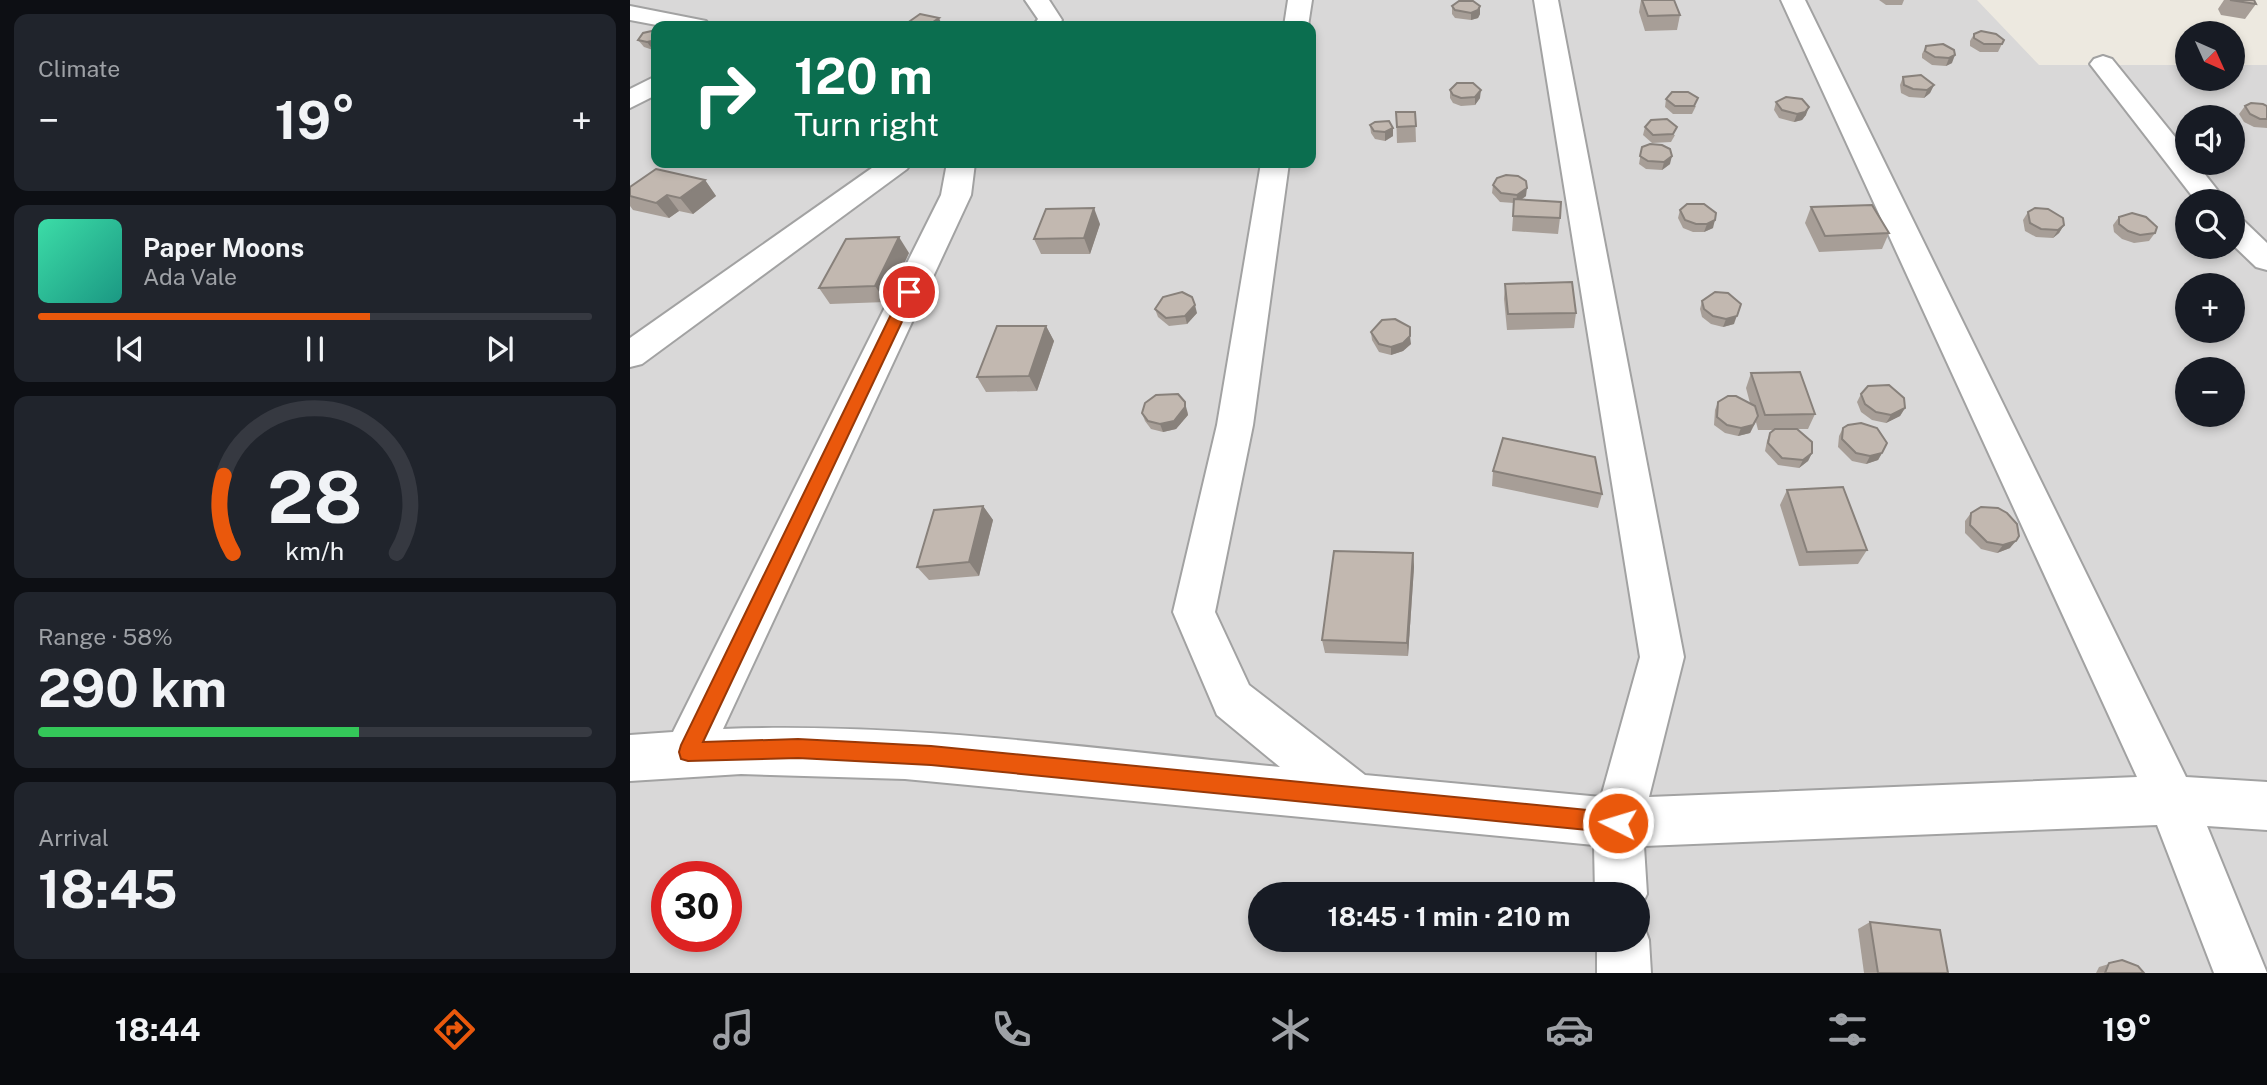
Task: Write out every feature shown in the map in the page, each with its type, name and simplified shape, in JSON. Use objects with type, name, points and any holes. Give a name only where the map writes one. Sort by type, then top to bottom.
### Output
[{"type":"street","points":[[1037,0],[1049,21]]},
{"type":"street","points":[[1297,21],[1300,0]]},
{"type":"street","points":[[1546,0],[1662,657],[1618,823],[1620,882]]},
{"type":"street","points":[[1793,0],[2172,800],[2241,973]]},
{"type":"street","points":[[630,13],[672,21]]},
{"type":"street","points":[[2103,64],[2202,189]]},
{"type":"street","points":[[630,100],[651,87]]},
{"type":"street","points":[[630,355],[890,168]]},
{"type":"street","points":[[688,752],[956,195],[960,168]]},
{"type":"street","points":[[1274,168],[1235,425],[1194,612],[1233,700],[1356,798]]},
{"type":"street","points":[[2245,239],[2267,260]]},
{"type":"street","points":[[630,758],[688,752],[798,749],[931,756],[1618,823],[2172,800],[2267,806]]},
{"type":"street","points":[[1623,952],[1624,973]]},
{"type":"shaded area","points":[[630,0],[1977,0],[2039,65],[2175,65],[2175,91],[2245,91],[2245,65],[2267,65],[2267,973],[630,973]]},
{"type":"building","points":[[1642,0],[1674,0],[1680,15],[1648,16]]},
{"type":"building","points":[[2230,0],[2254,0],[2256,4]]},
{"type":"building","points":[[1459,1],[1473,1],[1480,6],[1471,13],[1455,10],[1452,6]]},
{"type":"building","points":[[920,14],[939,18],[934,21],[910,21]]},
{"type":"building","points":[[651,31],[651,41],[638,40],[643,33]]},
{"type":"building","points":[[1981,31],[1996,34],[2004,40],[2002,44],[1984,44],[1974,38],[1974,34]]},
{"type":"building","points":[[1943,44],[1954,50],[1955,55],[1949,58],[1935,57],[1925,51],[1926,46]]},
{"type":"building","points":[[1921,75],[1934,85],[1927,90],[1904,85],[1903,77]]},
{"type":"building","points":[[1457,83],[1473,83],[1481,90],[1475,97],[1461,98],[1453,95],[1450,90]]},
{"type":"building","points":[[1672,92],[1688,92],[1698,98],[1694,106],[1675,106],[1666,99]]},
{"type":"building","points":[[1786,97],[1802,99],[1809,107],[1805,112],[1797,114],[1782,110],[1776,102]]},
{"type":"building","points":[[2251,103],[2267,106],[2267,119],[2250,114],[2245,106]]},
{"type":"building","points":[[1396,112],[1415,112],[1416,126],[1397,127]]},
{"type":"building","points":[[1667,119],[1677,127],[1673,134],[1653,135],[1645,127],[1651,120]]},
{"type":"building","points":[[1389,121],[1393,128],[1385,132],[1374,131],[1370,125],[1375,122]]},
{"type":"building","points":[[1650,144],[1670,149],[1672,156],[1664,162],[1648,161],[1640,156],[1642,147]]},
{"type":"building","points":[[656,169],[705,180],[680,198],[667,195],[656,203],[630,196],[630,187]]},
{"type":"building","points":[[1506,175],[1518,176],[1526,181],[1527,188],[1517,195],[1501,193],[1493,185],[1497,178]]},
{"type":"building","points":[[1514,199],[1561,202],[1560,218],[1513,216]]},
{"type":"building","points":[[1687,204],[1704,204],[1716,213],[1715,220],[1707,224],[1696,224],[1685,220],[1680,210]]},
{"type":"building","points":[[1872,205],[1889,233],[1825,236],[1811,207]]},
{"type":"building","points":[[1094,208],[1084,238],[1034,239],[1046,209]]},
{"type":"building","points":[[2035,208],[2048,209],[2063,218],[2064,225],[2058,230],[2041,229],[2030,223],[2028,212]]},
{"type":"building","points":[[2132,213],[2146,217],[2157,227],[2155,233],[2140,235],[2119,224],[2119,217]]},
{"type":"building","points":[[899,237],[875,286],[819,288],[846,239]]},
{"type":"building","points":[[1572,282],[1576,313],[1508,314],[1505,284]]},
{"type":"building","points":[[1182,292],[1192,297],[1195,305],[1185,316],[1166,318],[1155,309],[1163,297]]},
{"type":"building","points":[[1715,292],[1728,293],[1741,304],[1737,316],[1726,319],[1713,316],[1704,309],[1702,301]]},
{"type":"building","points":[[1395,319],[1410,327],[1410,336],[1403,343],[1391,347],[1379,344],[1371,332],[1382,320]]},
{"type":"building","points":[[997,326],[1046,326],[1029,376],[977,377]]},
{"type":"building","points":[[1800,372],[1815,414],[1765,415],[1751,373]]},
{"type":"building","points":[[1889,385],[1904,398],[1905,408],[1891,415],[1876,412],[1865,404],[1861,394],[1868,386]]},
{"type":"building","points":[[1178,394],[1185,402],[1185,407],[1174,421],[1160,424],[1148,421],[1142,413],[1145,403],[1156,395]]},
{"type":"building","points":[[1728,396],[1736,396],[1755,406],[1758,416],[1753,425],[1741,428],[1727,425],[1717,417],[1718,402]]},
{"type":"building","points":[[1861,423],[1877,428],[1887,443],[1882,453],[1870,456],[1856,453],[1842,439],[1843,428]]},
{"type":"building","points":[[1775,429],[1797,429],[1812,442],[1812,453],[1803,460],[1782,458],[1768,443],[1770,433]]},
{"type":"building","points":[[1503,438],[1595,457],[1602,494],[1493,471]]},
{"type":"building","points":[[1843,487],[1867,550],[1807,552],[1787,490]]},
{"type":"building","points":[[983,506],[969,562],[917,567],[934,510]]},
{"type":"building","points":[[1981,507],[1998,508],[2007,513],[2017,524],[2019,536],[2016,541],[2003,545],[1987,542],[1970,525],[1971,513]]},
{"type":"building","points":[[1334,551],[1413,553],[1407,643],[1322,640]]},
{"type":"building","points":[[1870,922],[1940,930],[1948,973],[1878,973]]},
{"type":"building","points":[[2122,960],[2138,966],[2144,973],[2105,973],[2109,963]]},
{"type":"route","points":[[909,292],[688,752],[798,749],[931,756],[1618,823]]}]
